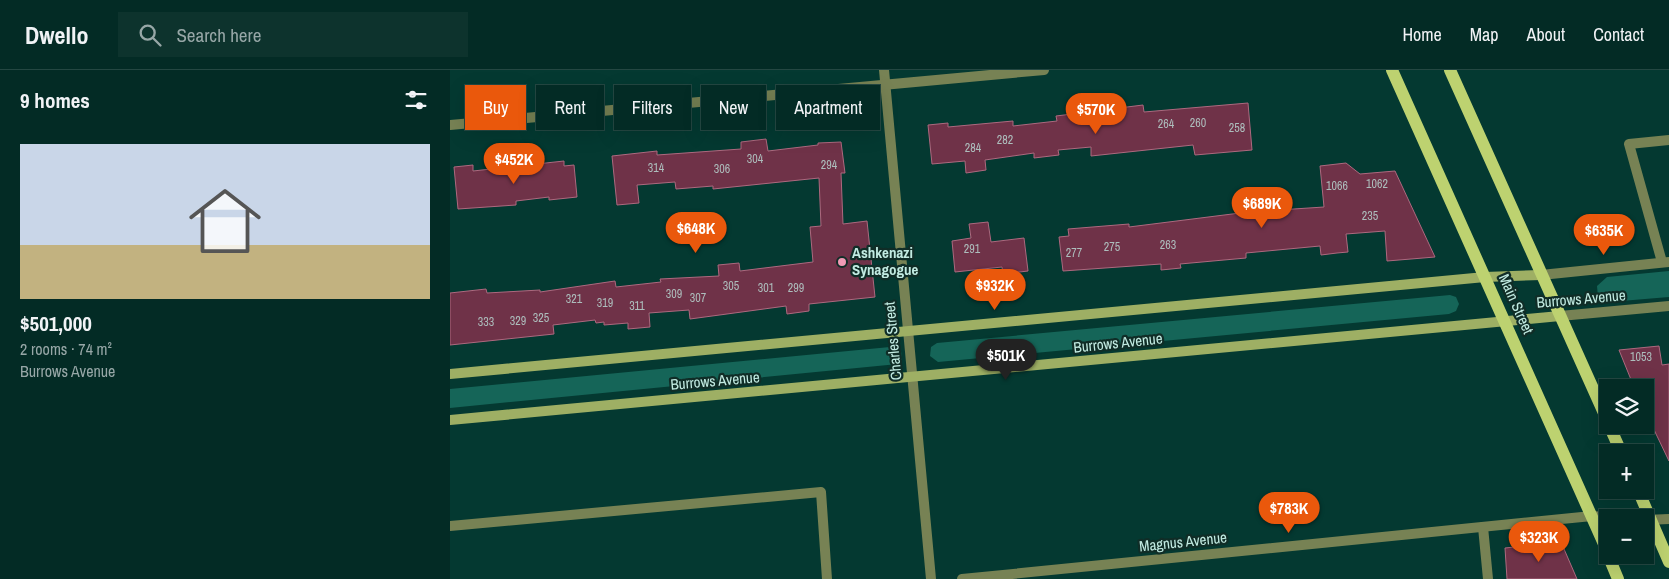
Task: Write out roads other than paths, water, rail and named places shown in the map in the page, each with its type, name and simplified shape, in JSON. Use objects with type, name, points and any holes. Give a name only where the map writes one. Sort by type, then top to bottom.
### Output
[{"type":"main road","name":"Main Street","points":[[1392,70],[1599,533]]},
{"type":"main road","points":[[1450,70],[1599,403]]},
{"type":"main road","points":[[1654,532],[1669,562]]},
{"type":"main road","name":"Main Street","points":[[1612,564],[1618,579]]},
{"type":"street","name":"Charles Street","points":[[884,70],[931,579]]},
{"type":"street","points":[[450,125],[885,83],[1044,70]]},
{"type":"street","points":[[1665,262],[1629,144],[1669,140]]},
{"type":"street","name":"Burrows Avenue","points":[[450,374],[1485,277],[1541,275],[1665,262]]},
{"type":"street","name":"Burrows Avenue","points":[[450,420],[1669,306]]},
{"type":"street","points":[[450,526],[821,492],[827,579]]},
{"type":"street","name":"Magnus Avenue","points":[[962,579],[1599,517]]},
{"type":"street","points":[[1654,520],[1669,519]]},
{"type":"street","points":[[1483,527],[1488,579]]},
{"type":"place","name":"Ashkenazi Synagogue","points":[[842,262]]}]
